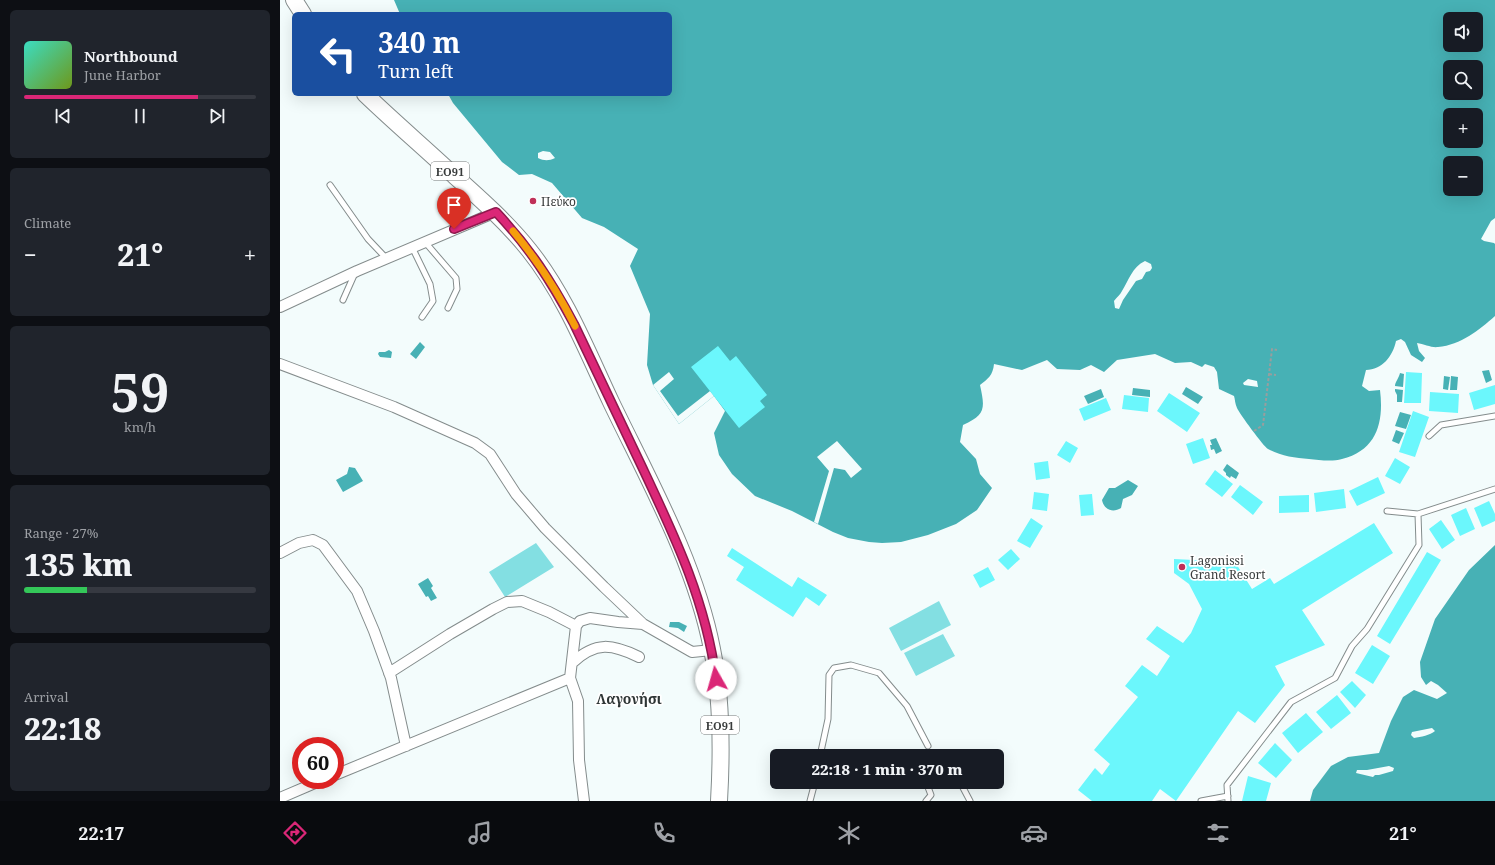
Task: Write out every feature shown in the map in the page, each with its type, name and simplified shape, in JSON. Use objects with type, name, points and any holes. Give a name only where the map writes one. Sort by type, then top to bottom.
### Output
[{"type":"main road","points":[[294,0],[301,12]]},
{"type":"main road","name":"ΕΟ91","points":[[367,96],[496,212],[512,229],[534,257],[554,288],[574,324],[672,530],[694,584],[712,650],[720,709],[719,801]]},
{"type":"street","points":[[280,307],[356,271],[496,212]]},
{"type":"street","points":[[280,364],[394,407],[475,442],[490,454],[516,494],[546,528],[643,624],[692,652],[712,650]]},
{"type":"street","points":[[280,553],[299,543],[313,540],[323,545],[357,591],[374,631],[389,673],[406,746]]},
{"type":"street","points":[[389,673],[462,627],[507,602],[522,602],[549,612],[576,626]]},
{"type":"street","points":[[584,801],[579,760],[578,701],[570,678],[576,626],[580,621],[590,618],[643,624]]},
{"type":"street","points":[[572,663],[583,653],[598,647],[612,647],[639,657]]},
{"type":"street","points":[[344,771],[570,678]]},
{"type":"street","points":[[280,798],[301,789]]},
{"type":"lane","points":[[330,185],[368,239],[386,258]]},
{"type":"lane","points":[[424,242],[456,278],[457,289],[448,308]]},
{"type":"lane","points":[[412,247],[430,284],[433,301],[422,317]]},
{"type":"lane","points":[[343,300],[356,271]]},
{"type":"lane","points":[[1429,436],[1441,425],[1495,416]]},
{"type":"lane","points":[[1387,511],[1418,514],[1495,489]]},
{"type":"lane","points":[[1201,801],[1228,798],[1227,784],[1291,702],[1335,678],[1352,646],[1366,629],[1419,544],[1418,514]]},
{"type":"lane","points":[[822,749],[828,719],[829,675],[834,668],[851,665],[879,673],[908,706],[928,746]]},
{"type":"lane","points":[[810,801],[813,789]]},
{"type":"lane","points":[[926,801],[931,795],[929,789]]},
{"type":"lane","points":[[964,789],[970,801]]},
{"type":"path","points":[[1254,431],[1263,424],[1272,349],[1277,350]]},
{"type":"path","points":[[1269,374],[1276,375]]},
{"type":"shaded area","points":[[394,0],[1495,0],[1495,218],[1491,221],[1481,239],[1495,244],[1495,316],[1469,336],[1446,346],[1436,347],[1417,343],[1419,351],[1425,358],[1422,362],[1411,355],[1405,342],[1401,339],[1396,341],[1395,347],[1382,365],[1377,368],[1366,370],[1362,386],[1369,391],[1380,390],[1381,413],[1376,433],[1363,449],[1354,455],[1342,459],[1321,460],[1283,455],[1268,449],[1239,411],[1234,396],[1219,389],[1217,372],[1214,367],[1205,364],[1202,367],[1191,362],[1175,363],[1155,354],[1117,360],[1104,372],[1091,365],[1080,370],[1057,369],[1047,360],[1022,370],[994,364],[993,371],[990,376],[980,385],[983,400],[982,410],[976,418],[963,425],[960,442],[976,459],[980,474],[992,488],[977,510],[956,524],[928,535],[901,542],[882,543],[848,538],[792,511],[755,496],[732,474],[719,455],[714,433],[725,411],[714,396],[679,424],[653,385],[647,365],[650,314],[630,266],[638,249],[604,227],[582,218],[552,183],[532,174],[519,175],[502,162],[453,103],[449,96],[672,96],[672,12],[399,12]],"holes":[[[543,151],[550,152],[555,158],[551,160],[542,160],[538,158],[538,153]],[[1145,261],[1151,264],[1152,268],[1150,271],[1146,272],[1142,279],[1136,281],[1123,300],[1119,309],[1115,308],[1114,301],[1131,274]],[[1248,379],[1257,381],[1258,387],[1244,385],[1243,383]]]},
{"type":"shaded area","points":[[420,342],[425,347],[416,359],[410,354]]},
{"type":"shaded area","points":[[389,350],[392,352],[391,358],[380,357],[378,354],[379,352]]},
{"type":"shaded area","points":[[1489,370],[1492,380],[1486,383],[1482,371]]},
{"type":"shaded area","points":[[1400,373],[1404,374],[1403,387],[1395,386]]},
{"type":"shaded area","points":[[1444,376],[1450,377],[1448,390],[1443,389]]},
{"type":"shaded area","points":[[1451,376],[1458,377],[1457,390],[1450,390]]},
{"type":"shaded area","points":[[1186,387],[1203,397],[1198,404],[1182,394]]},
{"type":"shaded area","points":[[1133,388],[1150,390],[1150,397],[1132,395]]},
{"type":"shaded area","points":[[1101,389],[1104,397],[1088,404],[1084,396]]},
{"type":"shaded area","points":[[1395,389],[1403,390],[1402,402],[1397,402]]},
{"type":"shaded area","points":[[1400,412],[1411,415],[1406,429],[1395,426]]},
{"type":"shaded area","points":[[1396,430],[1404,433],[1399,444],[1392,441]]},
{"type":"shaded area","points":[[1216,438],[1222,451],[1216,454],[1214,449],[1211,450],[1210,445],[1212,445],[1210,440]]},
{"type":"shaded area","points":[[1227,464],[1239,473],[1236,479],[1231,476],[1230,478],[1223,470]]},
{"type":"shaded area","points":[[349,467],[355,468],[363,481],[343,492],[336,480],[347,474]]},
{"type":"shaded area","points":[[1128,480],[1138,486],[1132,495],[1123,499],[1121,508],[1118,510],[1109,510],[1102,500],[1109,488],[1115,488]]},
{"type":"shaded area","points":[[536,543],[554,567],[505,597],[489,572]]},
{"type":"shaded area","points":[[1495,545],[1495,801],[1310,801],[1313,790],[1331,766],[1348,757],[1379,753],[1391,721],[1403,697],[1414,690],[1437,699],[1447,693],[1431,681],[1426,685],[1421,677],[1420,662],[1435,619],[1469,570]],"holes":[[[1432,728],[1435,731],[1428,735],[1414,738],[1411,735],[1412,732]],[[1389,766],[1394,768],[1393,771],[1375,775],[1373,777],[1356,773],[1357,770],[1367,770]]]},
{"type":"shaded area","points":[[428,578],[433,586],[431,588],[437,598],[431,601],[428,596],[426,597],[418,584]]},
{"type":"shaded area","points":[[939,601],[951,625],[901,651],[889,628]]},
{"type":"shaded area","points":[[670,622],[679,622],[687,626],[684,632],[678,628],[669,627]]},
{"type":"shaded area","points":[[943,634],[955,656],[916,676],[904,653]]},
{"type":"pier","points":[[669,372],[674,379],[660,391],[678,416],[710,391],[714,396],[679,424],[653,385]]},
{"type":"pier","points":[[837,441],[862,469],[851,478],[845,470],[834,468],[818,524],[814,522],[829,471],[817,457]]},
{"type":"building","points":[[718,346],[730,361],[736,356],[767,395],[760,401],[765,407],[739,428],[691,367]]},
{"type":"building","points":[[1406,372],[1422,373],[1421,403],[1404,403]]},
{"type":"building","points":[[1495,385],[1495,404],[1474,410],[1469,393]]},
{"type":"building","points":[[1430,392],[1459,394],[1458,413],[1429,411]]},
{"type":"building","points":[[1169,393],[1200,413],[1187,432],[1157,411]]},
{"type":"building","points":[[1124,395],[1149,398],[1148,412],[1122,409]]},
{"type":"building","points":[[1106,398],[1111,410],[1084,421],[1079,409]]},
{"type":"building","points":[[1413,411],[1429,417],[1415,457],[1399,452]]},
{"type":"building","points":[[1203,438],[1210,458],[1193,464],[1186,444]]},
{"type":"building","points":[[1066,441],[1078,448],[1070,463],[1057,455]]},
{"type":"building","points":[[1395,458],[1410,467],[1400,484],[1385,476]]},
{"type":"building","points":[[1048,461],[1050,478],[1036,480],[1034,463]]},
{"type":"building","points":[[1215,470],[1233,484],[1222,497],[1205,484]]},
{"type":"building","points":[[1378,477],[1385,493],[1357,506],[1349,491]]},
{"type":"building","points":[[1240,485],[1263,502],[1253,515],[1231,497]]},
{"type":"building","points":[[1344,489],[1346,508],[1316,512],[1314,493]]},
{"type":"building","points":[[1034,492],[1049,494],[1047,511],[1032,509]]},
{"type":"building","points":[[1092,494],[1094,515],[1081,516],[1079,495]]},
{"type":"building","points":[[1309,495],[1309,512],[1279,513],[1279,496]]},
{"type":"building","points":[[1489,501],[1495,514],[1495,521],[1482,527],[1474,508]]},
{"type":"building","points":[[1466,508],[1475,529],[1460,536],[1451,515]]},
{"type":"building","points":[[1031,518],[1043,526],[1030,548],[1017,541]]},
{"type":"building","points":[[1441,520],[1455,540],[1442,549],[1429,529]]},
{"type":"building","points":[[1374,523],[1393,553],[1302,610],[1325,645],[1275,666],[1285,685],[1255,723],[1238,711],[1176,801],[1160,789],[1152,801],[1092,801],[1078,790],[1095,768],[1102,775],[1110,764],[1094,750],[1138,697],[1125,686],[1142,665],[1157,676],[1170,656],[1146,639],[1157,626],[1183,643],[1191,633],[1202,609],[1189,584],[1174,573],[1174,559],[1235,562],[1252,589],[1270,578],[1274,584]]},
{"type":"building","points":[[732,548],[792,587],[798,577],[827,595],[819,606],[806,597],[793,617],[736,580],[744,567],[727,556]]},
{"type":"building","points":[[1011,549],[1020,559],[1008,570],[998,560]]},
{"type":"building","points":[[1427,552],[1441,560],[1390,644],[1377,636]]},
{"type":"building","points":[[988,567],[995,580],[980,588],[973,575]]},
{"type":"building","points":[[1372,645],[1390,656],[1373,684],[1355,673]]},
{"type":"building","points":[[1352,681],[1366,695],[1355,708],[1340,692]]},
{"type":"building","points":[[1337,695],[1351,713],[1331,729],[1316,712]]},
{"type":"building","points":[[1306,713],[1323,732],[1298,753],[1282,733]]},
{"type":"building","points":[[1275,743],[1292,760],[1276,778],[1258,763]]},
{"type":"building","points":[[1248,776],[1271,783],[1266,801],[1242,801]]},
{"type":"slow traffic","points":[[513,231],[545,273],[575,326]]},
{"type":"place","name":"Πεύκο","points":[[533,201]]},
{"type":"place","name":"Lagonissi Grand Resort","points":[[1182,567]]},
{"type":"district","name":"Λαγονήσι","points":[[629,698]]},
{"type":"route","points":[[454,229],[496,212],[512,229],[545,273],[574,324],[672,530],[694,584],[712,650],[716,679]]}]
